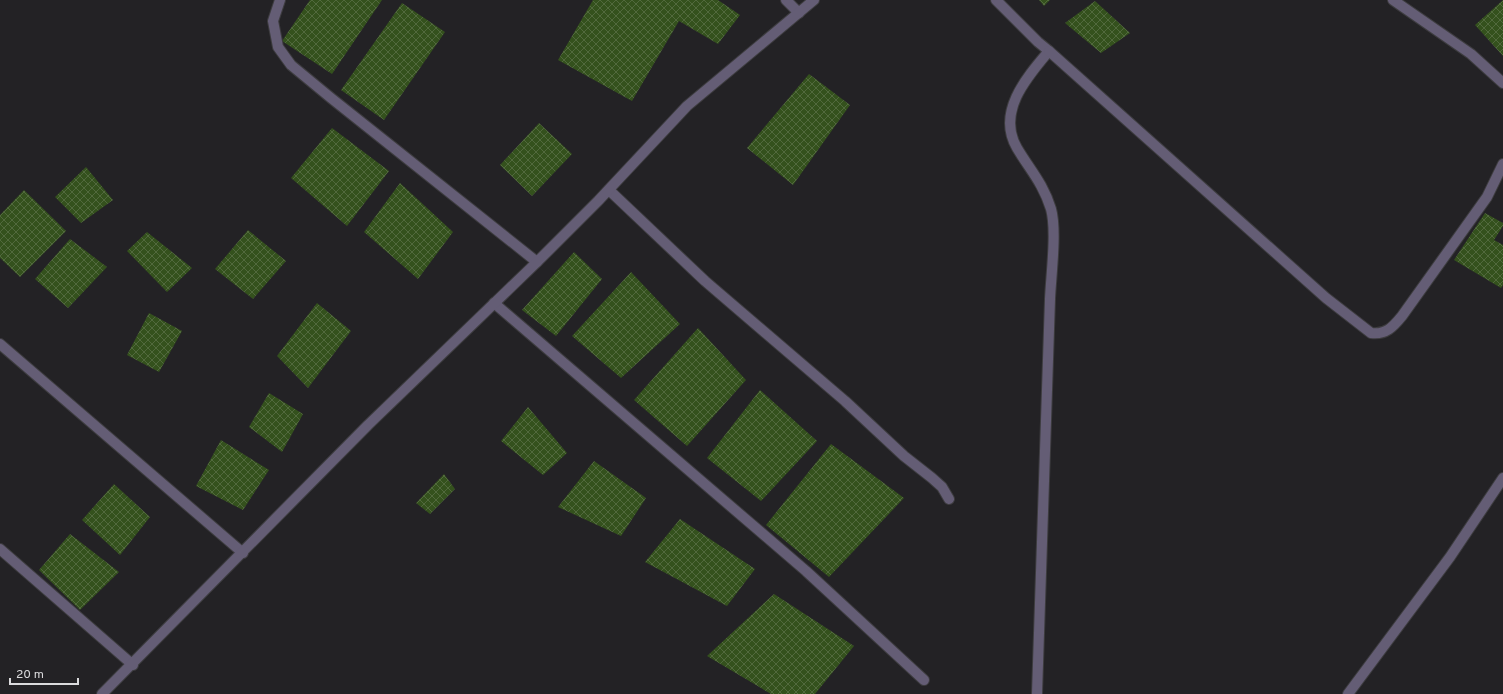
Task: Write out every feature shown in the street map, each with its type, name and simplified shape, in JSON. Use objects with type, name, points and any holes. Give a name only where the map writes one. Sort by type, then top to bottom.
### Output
[{"type":"street","points":[[280,0],[273,21],[278,47],[291,64],[330,98],[537,262]]},
{"type":"street","points":[[786,0],[799,13]]},
{"type":"street","points":[[102,694],[133,665],[368,425],[537,262],[609,190],[687,106],[814,0]]},
{"type":"street","points":[[996,0],[1038,42],[1326,298],[1371,333],[1379,334],[1386,332],[1402,316],[1487,197],[1503,164]]},
{"type":"street","points":[[1393,0],[1471,54],[1503,83]]},
{"type":"street","points":[[1037,694],[1049,307],[1053,236],[1051,211],[1044,189],[1016,147],[1011,132],[1010,117],[1014,102],[1022,86],[1049,51]]},
{"type":"street","points":[[609,190],[705,281],[845,401],[904,456],[942,487],[949,499]]},
{"type":"street","points":[[494,303],[806,572],[924,680]]},
{"type":"street","points":[[0,344],[243,553]]},
{"type":"street","points":[[1348,694],[1450,557],[1503,478]]},
{"type":"street","points":[[0,548],[133,665]]},
{"type":"building","points":[[310,0],[382,0],[332,74],[282,41]]},
{"type":"building","points":[[593,0],[718,0],[740,15],[718,44],[679,21],[632,101],[558,60]]},
{"type":"building","points":[[1039,0],[1050,0],[1044,6]]},
{"type":"building","points":[[1503,0],[1503,56],[1475,25]]},
{"type":"building","points":[[1095,1],[1130,33],[1101,53],[1065,23]]},
{"type":"building","points":[[402,3],[445,32],[384,120],[341,90]]},
{"type":"building","points":[[809,74],[850,105],[793,185],[747,148]]},
{"type":"building","points":[[539,123],[572,154],[532,196],[500,165]]},
{"type":"building","points":[[332,128],[389,171],[347,226],[291,178]]},
{"type":"building","points":[[86,167],[113,200],[81,223],[55,197]]},
{"type":"building","points":[[400,183],[453,232],[418,279],[364,232]]},
{"type":"building","points":[[24,190],[66,231],[20,277],[0,258],[0,215]]},
{"type":"building","points":[[1485,213],[1503,223],[1503,226],[1494,240],[1503,245],[1503,285],[1501,288],[1454,260]]},
{"type":"building","points":[[248,230],[286,261],[253,299],[215,269]]},
{"type":"building","points":[[147,232],[192,268],[167,292],[127,251]]},
{"type":"building","points":[[70,239],[107,267],[68,308],[35,279]]},
{"type":"building","points":[[574,252],[602,279],[556,336],[522,310]]},
{"type":"building","points":[[631,272],[680,324],[621,378],[572,336]]},
{"type":"building","points":[[317,303],[351,331],[308,388],[277,356]]},
{"type":"building","points":[[149,313],[182,331],[159,372],[127,355]]},
{"type":"building","points":[[698,328],[746,380],[687,446],[634,400]]},
{"type":"building","points":[[760,390],[817,441],[761,501],[707,458]]},
{"type":"building","points":[[269,393],[303,414],[282,452],[249,427]]},
{"type":"building","points":[[528,407],[567,453],[543,475],[501,441]]},
{"type":"building","points":[[221,440],[269,470],[243,510],[196,486]]},
{"type":"building","points":[[831,444],[904,498],[829,577],[766,525]]},
{"type":"building","points":[[594,461],[646,498],[621,536],[558,507]]},
{"type":"building","points":[[444,474],[455,489],[430,514],[416,503]]},
{"type":"building","points":[[114,484],[150,517],[120,555],[82,520]]},
{"type":"building","points":[[680,519],[755,569],[727,606],[645,562]]},
{"type":"building","points":[[70,534],[119,572],[80,610],[39,570]]},
{"type":"building","points":[[774,594],[854,646],[815,694],[771,694],[707,656]]}]
